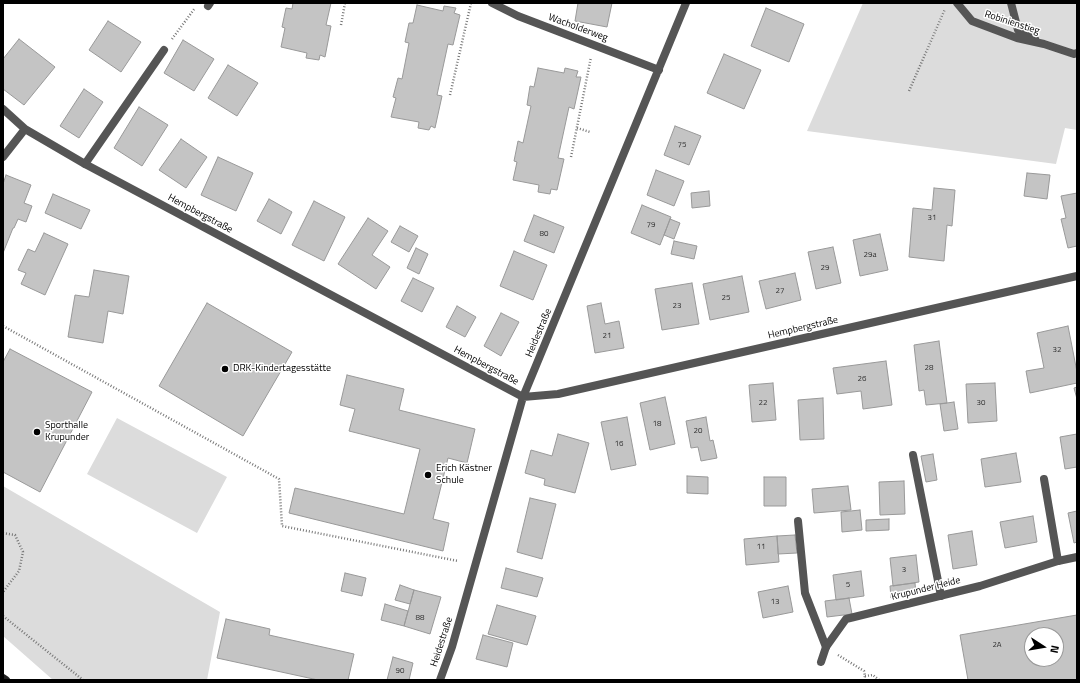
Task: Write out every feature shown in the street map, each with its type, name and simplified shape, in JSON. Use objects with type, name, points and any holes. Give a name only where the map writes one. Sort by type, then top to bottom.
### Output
[{"type":"street","name":"Wacholderweg","points":[[492,3],[518,16],[659,70]]},
{"type":"street","name":"Heidestraße","points":[[440,680],[452,647],[523,397],[686,3]]},
{"type":"street","name":"Robinienstieg","points":[[957,3],[972,20],[1017,38],[1077,54]]},
{"type":"street","name":"Robinienstieg","points":[[1011,3],[1018,30],[1044,44]]},
{"type":"street","points":[[84,164],[164,50]]},
{"type":"street","name":"Hempbergstraße","points":[[3,109],[25,128],[84,164],[523,397],[558,394],[1077,276]]},
{"type":"street","points":[[3,157],[25,128]]},
{"type":"street","points":[[913,455],[941,596]]},
{"type":"street","points":[[1044,479],[1058,561]]},
{"type":"street","points":[[798,521],[805,593],[826,647]]},
{"type":"street","name":"Krupunder Heide","points":[[821,662],[826,647],[846,619],[980,586],[1058,561],[1077,557]]},
{"type":"path","points":[[341,25],[345,3]]},
{"type":"path","points":[[450,95],[471,3]]},
{"type":"path","points":[[909,91],[948,3]]},
{"type":"path","points":[[164,50],[195,8],[209,5]]},
{"type":"path","points":[[571,157],[594,45]]},
{"type":"path","points":[[577,128],[590,132]]},
{"type":"path","points":[[3,326],[279,479],[282,526],[458,561]]},
{"type":"path","points":[[3,532],[15,536],[23,552],[19,571],[3,592]]},
{"type":"path","points":[[3,616],[83,680]]},
{"type":"path","points":[[826,647],[864,671],[864,680]]},
{"type":"path","points":[[865,676],[873,676],[879,680]]},
{"type":"shaded area","points":[[863,3],[1077,3],[1077,130],[1065,128],[1056,164],[807,131]]},
{"type":"shaded area","points":[[117,418],[227,477],[197,533],[87,474]]},
{"type":"shaded area","points":[[3,486],[220,612],[207,680],[53,680],[3,636]]},
{"type":"building","points":[[293,3],[331,3],[326,25],[331,26],[325,57],[320,55],[319,60],[306,58],[307,53],[281,47],[285,28],[282,27],[286,8],[292,9]]},
{"type":"building","points":[[578,3],[612,3],[607,27],[575,21]]},
{"type":"building","points":[[417,5],[443,11],[444,6],[456,8],[454,13],[460,15],[453,45],[448,44],[437,95],[442,96],[435,128],[431,126],[429,130],[418,128],[419,122],[391,117],[396,98],[393,97],[398,78],[402,79],[409,43],[405,42],[409,23],[413,23]]},
{"type":"building","points":[[766,8],[804,24],[789,62],[751,46]]},
{"type":"building","points":[[108,21],[141,42],[121,72],[89,50]]},
{"type":"building","points":[[19,39],[55,67],[24,105],[3,89],[3,59]]},
{"type":"building","points":[[183,40],[214,59],[194,91],[164,73]]},
{"type":"building","points":[[724,54],[761,70],[744,109],[707,93]]},
{"type":"building","points":[[228,65],[258,83],[237,116],[208,98]]},
{"type":"building","points":[[538,68],[564,73],[565,68],[578,71],[576,77],[581,77],[574,109],[569,107],[558,158],[564,159],[557,190],[551,189],[550,194],[538,192],[539,185],[513,180],[517,162],[514,161],[518,141],[523,143],[531,106],[527,105],[530,86],[534,87]]},
{"type":"building","points":[[84,89],[103,102],[79,138],[60,126]]},
{"type":"building","points":[[139,107],[168,125],[142,166],[114,148]]},
{"type":"building","points":[[675,126],[701,136],[689,165],[664,155]]},
{"type":"building","points":[[181,139],[207,157],[186,188],[159,170]]},
{"type":"building","points":[[218,157],[253,173],[236,211],[201,195]]},
{"type":"building","points":[[656,170],[684,181],[674,206],[647,195]]},
{"type":"building","points":[[1027,173],[1050,175],[1047,199],[1024,196]]},
{"type":"building","points":[[6,175],[31,185],[24,203],[32,206],[26,222],[18,219],[3,253],[3,184]]},
{"type":"building","points":[[934,188],[955,190],[952,226],[947,225],[944,261],[909,257],[913,208],[932,210]]},
{"type":"building","points":[[709,191],[710,206],[692,208],[691,193]]},
{"type":"building","points":[[1077,193],[1077,246],[1068,248],[1061,219],[1066,218],[1061,196]]},
{"type":"building","points":[[53,194],[90,210],[81,229],[45,213]]},
{"type":"building","points":[[269,199],[292,212],[281,234],[257,221]]},
{"type":"building","points":[[314,201],[345,217],[324,261],[292,245]]},
{"type":"building","points":[[642,205],[671,217],[660,245],[631,233]]},
{"type":"building","points":[[534,215],[564,227],[554,253],[524,241]]},
{"type":"building","points":[[368,218],[388,231],[372,255],[390,267],[376,289],[338,264]]},
{"type":"building","points":[[670,219],[680,223],[674,239],[664,235]]},
{"type":"building","points":[[400,226],[418,236],[409,252],[391,242]]},
{"type":"building","points":[[44,233],[68,244],[45,295],[21,284],[26,273],[18,270],[28,249],[35,252]]},
{"type":"building","points":[[880,234],[888,270],[860,276],[853,240]]},
{"type":"building","points":[[674,241],[697,246],[694,259],[671,254]]},
{"type":"building","points":[[833,247],[841,283],[816,289],[808,252]]},
{"type":"building","points":[[416,248],[428,254],[419,274],[407,268]]},
{"type":"building","points":[[514,251],[547,265],[533,300],[500,286]]},
{"type":"building","points":[[94,270],[129,276],[123,314],[108,311],[103,343],[68,337],[75,295],[89,297]]},
{"type":"building","points":[[795,273],[801,300],[766,309],[759,281]]},
{"type":"building","points":[[742,276],[749,312],[710,320],[703,284]]},
{"type":"building","points":[[413,278],[434,288],[422,312],[401,301]]},
{"type":"building","points":[[692,283],[699,324],[662,330],[655,289]]},
{"type":"building","name":"DRK-Kindertagesstätte","points":[[207,303],[292,352],[243,436],[159,386]]},
{"type":"building","points":[[601,303],[605,324],[619,321],[624,348],[595,353],[587,306]]},
{"type":"building","points":[[457,306],[476,317],[465,337],[446,327]]},
{"type":"building","points":[[501,313],[519,322],[501,356],[484,346]]},
{"type":"building","points":[[1068,326],[1077,372],[1077,383],[1030,393],[1026,371],[1044,368],[1037,333]]},
{"type":"building","points":[[939,341],[947,403],[926,405],[924,390],[919,391],[914,345]]},
{"type":"building","name":"Sporthalle Krupunder","points":[[10,349],[92,392],[40,492],[3,472],[3,362]]},
{"type":"building","points":[[886,361],[892,405],[863,409],[861,391],[837,394],[833,368]]},
{"type":"building","name":"Erich Kästner Schule","points":[[347,375],[404,389],[399,410],[475,429],[467,463],[448,458],[433,519],[449,523],[443,551],[289,513],[295,488],[404,514],[420,449],[349,431],[355,409],[340,405]]},
{"type":"building","points":[[773,383],[776,420],[752,422],[749,385]]},
{"type":"building","points":[[995,383],[997,421],[968,423],[966,384]]},
{"type":"building","points":[[1077,387],[1077,399],[1074,388]]},
{"type":"building","points":[[665,397],[675,444],[650,450],[640,403]]},
{"type":"building","points":[[823,398],[824,439],[800,440],[798,400]]},
{"type":"building","points":[[954,402],[958,429],[944,431],[940,404]]},
{"type":"building","points":[[627,417],[636,465],[611,470],[601,422]]},
{"type":"building","points":[[706,417],[710,441],[713,440],[717,458],[701,461],[698,447],[691,448],[686,421]]},
{"type":"building","points":[[558,434],[589,443],[575,493],[544,485],[545,479],[525,473],[531,450],[552,456]]},
{"type":"building","points":[[1077,434],[1077,467],[1065,469],[1060,437]]},
{"type":"building","points":[[1016,453],[1021,482],[985,487],[981,459]]},
{"type":"building","points":[[933,454],[937,480],[926,482],[921,456]]},
{"type":"building","points":[[687,476],[708,477],[708,494],[687,493]]},
{"type":"building","points":[[764,477],[786,477],[786,506],[764,506]]},
{"type":"building","points":[[904,481],[905,514],[880,515],[879,482]]},
{"type":"building","points":[[848,486],[851,510],[814,513],[812,489]]},
{"type":"building","points":[[530,498],[556,504],[542,559],[517,552]]},
{"type":"building","points":[[860,510],[862,530],[842,532],[841,512]]},
{"type":"building","points":[[1077,511],[1077,542],[1074,543],[1068,513]]},
{"type":"building","points":[[1033,516],[1037,542],[1005,548],[1000,522]]},
{"type":"building","points":[[889,519],[889,530],[866,531],[866,520]]},
{"type":"building","points":[[972,531],[977,565],[953,569],[948,535]]},
{"type":"building","points":[[795,535],[797,553],[778,554],[777,536]]},
{"type":"building","points":[[777,536],[779,562],[746,565],[744,539]]},
{"type":"building","points":[[916,555],[919,582],[893,586],[890,558]]},
{"type":"building","points":[[506,568],[543,578],[537,597],[501,588]]},
{"type":"building","points":[[861,571],[864,596],[836,600],[833,575]]},
{"type":"building","points":[[345,573],[366,578],[362,596],[341,591]]},
{"type":"building","points":[[915,583],[916,594],[891,598],[890,586]]},
{"type":"building","points":[[400,585],[414,590],[410,604],[395,600]]},
{"type":"building","points":[[788,586],[793,612],[763,618],[758,592]]},
{"type":"building","points":[[414,590],[441,597],[430,634],[404,626]]},
{"type":"building","points":[[849,598],[852,614],[827,617],[825,601]]},
{"type":"building","points":[[385,604],[408,611],[404,626],[381,620]]},
{"type":"building","points":[[497,605],[536,616],[527,645],[488,634]]},
{"type":"building","points":[[1077,615],[1077,680],[968,680],[960,635]]},
{"type":"building","points":[[226,619],[270,629],[269,635],[354,654],[348,680],[318,680],[217,658]]},
{"type":"building","points":[[483,635],[513,643],[507,667],[476,659]]},
{"type":"building","points":[[393,657],[413,663],[409,680],[387,680]]},
{"type":"place","name":"DRK-Kindertagesstätte","points":[[225,369]]},
{"type":"place","name":"Sporthalle Krupunder","points":[[37,432]]},
{"type":"place","name":"Erich Kästner Schule","points":[[428,475]]}]
